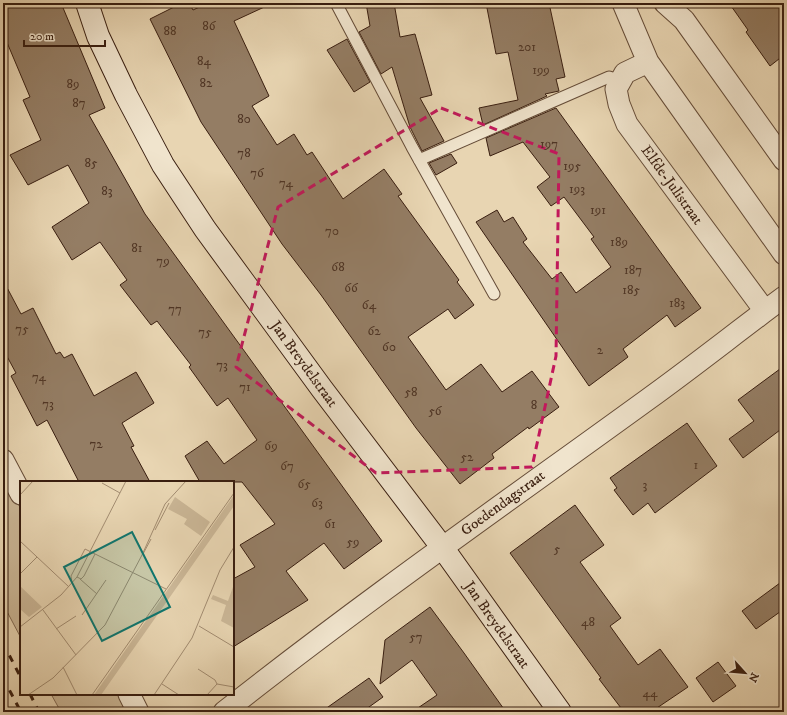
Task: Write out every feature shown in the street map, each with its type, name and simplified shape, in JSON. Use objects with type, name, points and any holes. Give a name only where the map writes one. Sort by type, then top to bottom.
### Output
[{"type":"street","name":"Jan Breydelstraat","points":[[87,3],[98,36],[126,95],[167,172],[214,241],[322,389],[442,547],[557,710]]},
{"type":"street","points":[[623,3],[648,62],[784,254]]},
{"type":"street","points":[[665,3],[684,20],[784,160]]},
{"type":"street","points":[[621,80],[625,73],[648,62]]},
{"type":"street","name":"Elfde-Julistraat","points":[[621,80],[616,89],[619,104],[627,124],[765,311]]},
{"type":"street","name":"Goedendagstraat","points":[[224,712],[305,648],[442,547],[649,399],[784,297]]},
{"type":"street","points":[[3,460],[20,492]]},
{"type":"street","points":[[129,695],[138,712]]},
{"type":"lane","points":[[336,3],[419,160],[494,294]]},
{"type":"lane","points":[[419,160],[609,77],[621,80]]},
{"type":"highlighted area","points":[[441,108],[559,154],[556,356],[532,467],[376,473],[236,367],[278,207]]},
{"type":"shaded area","points":[[3,475],[20,507],[20,636],[3,604]]},
{"type":"shaded area","points":[[52,695],[120,695],[129,712],[61,712]]},
{"type":"building","points":[[3,3],[61,3],[105,108],[89,115],[145,214],[382,541],[344,569],[324,543],[286,571],[308,600],[234,646],[234,578],[255,567],[240,545],[275,524],[242,482],[199,481],[185,456],[207,441],[224,464],[257,440],[228,398],[217,406],[189,367],[191,365],[157,321],[151,325],[120,285],[127,280],[100,242],[72,260],[52,227],[89,203],[68,165],[28,185],[10,155],[41,140],[23,100],[30,97],[3,33]]},
{"type":"building","points":[[182,3],[189,3],[193,10],[208,3],[273,3],[234,21],[269,96],[252,106],[277,145],[294,134],[307,155],[312,152],[343,199],[384,169],[402,194],[398,196],[459,280],[457,282],[474,305],[455,319],[448,309],[408,337],[446,390],[481,364],[502,392],[532,371],[559,407],[529,429],[528,427],[492,454],[494,458],[460,484],[416,428],[321,295],[282,244],[201,122],[150,19]]},
{"type":"building","points":[[366,3],[394,3],[400,37],[415,34],[432,95],[420,98],[444,141],[422,151],[410,127],[392,67],[381,74],[359,32],[370,26]]},
{"type":"building","points":[[486,3],[549,3],[565,77],[556,79],[559,91],[545,94],[547,96],[483,125],[479,108],[518,100],[508,52],[496,54]]},
{"type":"building","points":[[729,3],[784,3],[784,55],[770,66],[746,32],[748,30]]},
{"type":"building","points":[[347,39],[370,82],[354,92],[327,50]]},
{"type":"building","points":[[556,108],[701,308],[675,327],[667,315],[623,349],[628,357],[589,386],[476,222],[497,210],[504,222],[513,217],[527,239],[523,242],[552,279],[561,272],[576,293],[611,267],[591,239],[594,237],[564,197],[551,206],[537,187],[550,177],[523,142],[490,156],[486,138]]},
{"type":"building","points":[[451,154],[457,163],[436,175],[429,163]]},
{"type":"building","points":[[3,280],[21,314],[33,308],[56,354],[60,352],[64,358],[72,354],[94,396],[136,372],[154,403],[122,423],[134,446],[131,447],[149,481],[78,481],[47,420],[37,426],[11,376],[16,373],[3,349]]},
{"type":"building","points":[[784,366],[784,427],[743,458],[729,439],[754,421],[738,400]]},
{"type":"building","points":[[687,423],[717,466],[655,513],[648,503],[633,515],[614,490],[617,488],[610,478]]},
{"type":"building","points":[[575,505],[604,545],[580,562],[621,618],[610,626],[638,665],[660,649],[688,687],[651,712],[624,712],[510,553]]},
{"type":"building","points":[[784,580],[784,609],[756,629],[742,611]]},
{"type":"building","points":[[430,607],[506,712],[412,712],[437,695],[412,660],[380,684],[385,640]]},
{"type":"building","points":[[718,662],[736,686],[713,702],[696,678]]},
{"type":"building","points":[[369,678],[383,697],[362,712],[321,712]]},
{"type":"railway","points":[[3,643],[20,676]]},
{"type":"railway","points":[[3,678],[21,712]]},
{"type":"railway","points":[[30,695],[39,712]]}]
